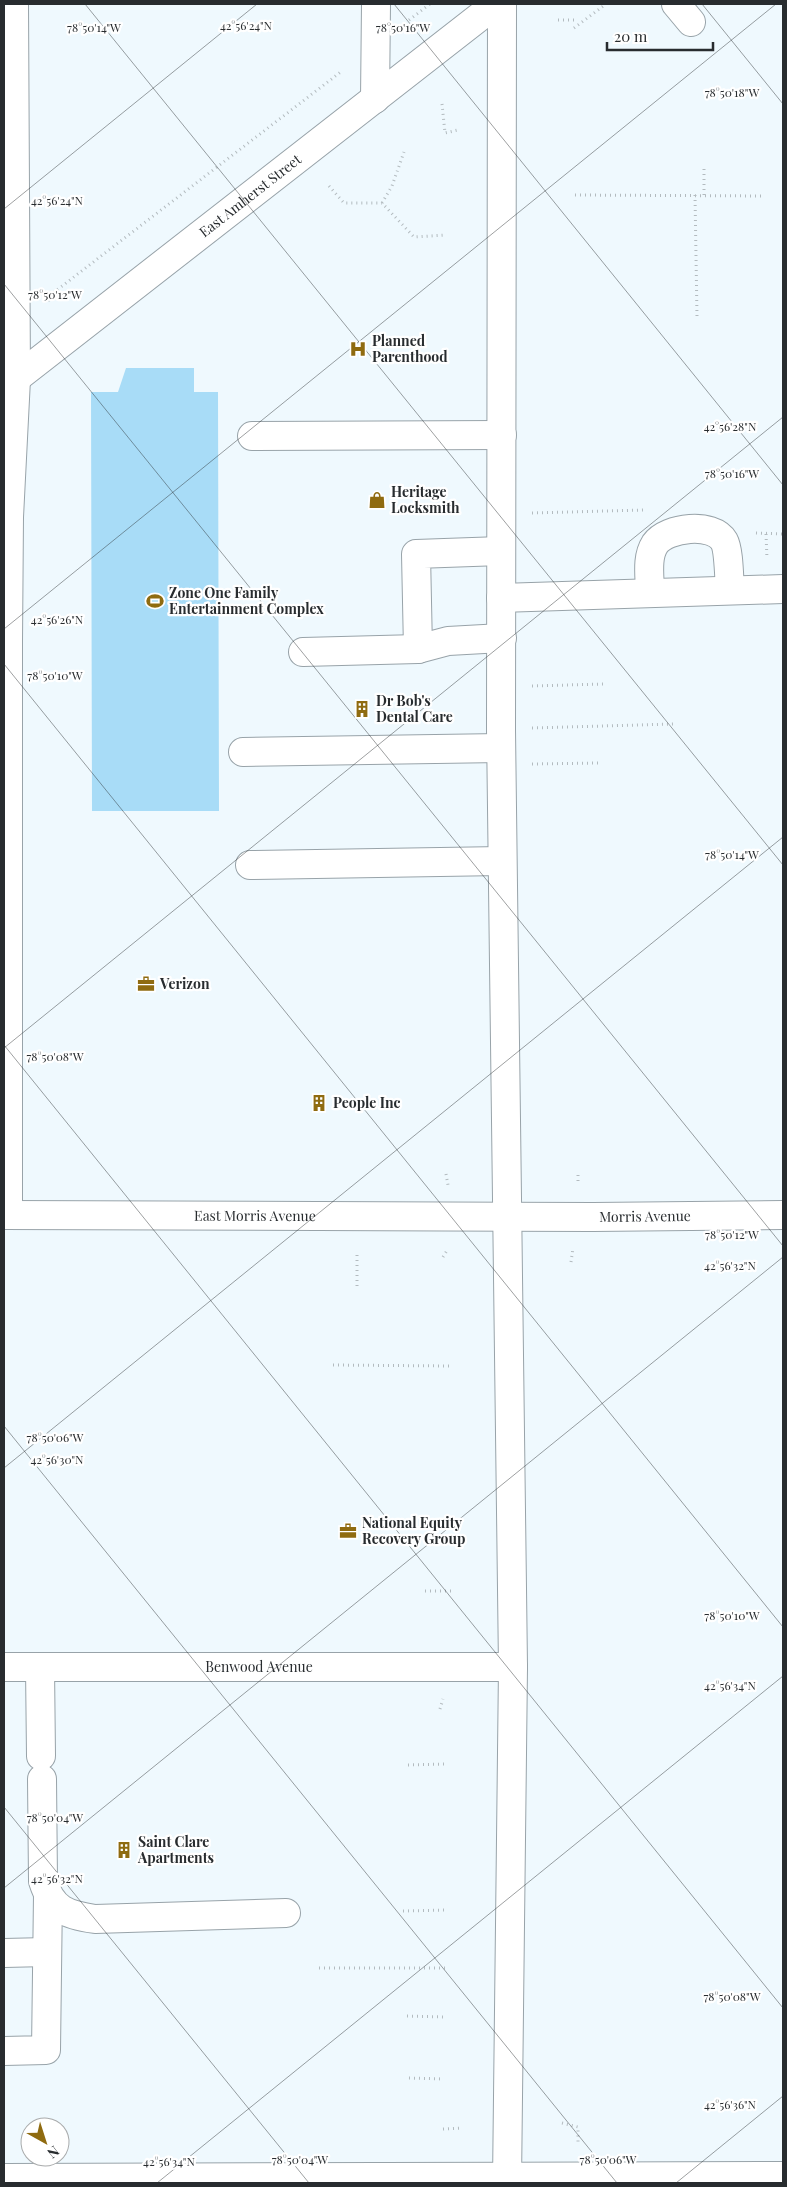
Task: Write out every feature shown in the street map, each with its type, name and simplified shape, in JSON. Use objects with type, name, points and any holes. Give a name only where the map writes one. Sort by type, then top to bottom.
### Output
[{"type":"street","points":[[6,1215],[6,831],[14,4]]},
{"type":"street","points":[[375,99],[376,4]]},
{"type":"street","name":"East Amherst Street","points":[[10,383],[496,4]]},
{"type":"street","points":[[502,4],[501,748],[513,1667],[507,2180]]},
{"type":"street","points":[[252,436],[502,435]]},
{"type":"street","points":[[650,593],[649,561],[655,544],[662,536],[678,530],[707,530],[720,536],[725,542],[730,590]]},
{"type":"street","points":[[418,649],[416,554],[501,551]]},
{"type":"street","points":[[501,598],[783,589]]},
{"type":"street","points":[[303,652],[418,649],[448,641],[502,638]]},
{"type":"street","points":[[243,752],[501,748]]},
{"type":"street","points":[[250,865],[502,862]]},
{"type":"street","name":"East Morris Avenue","points":[[6,1215],[506,1216]]},
{"type":"street","name":"Morris Avenue","points":[[506,1216],[783,1215]]},
{"type":"street","name":"Benwood Avenue","points":[[4,1667],[513,1667]]},
{"type":"street","points":[[4,2051],[46,2050],[48,1895],[43,1881],[40,1667]]},
{"type":"street","points":[[48,1895],[60,1909],[75,1916],[95,1919],[286,1913]]},
{"type":"street","points":[[4,1953],[47,1952]]},
{"type":"street","points":[[4,2178],[507,2180],[783,2176]]},
{"type":"path","points":[[53,293],[430,4]]},
{"type":"path","points":[[574,28],[606,4]]},
{"type":"path","points":[[558,20],[575,20]]},
{"type":"path","points":[[442,104],[446,133],[458,130]]},
{"type":"path","points":[[382,203],[392,186],[404,152]]},
{"type":"path","points":[[704,166],[704,195]]},
{"type":"path","points":[[329,186],[344,203],[382,203],[414,237],[446,235]]},
{"type":"path","points":[[575,195],[765,196]]},
{"type":"path","points":[[695,195],[697,317]]},
{"type":"path","points":[[748,533],[783,534]]},
{"type":"path","points":[[766,534],[767,539]]},
{"type":"path","points":[[558,685],[603,684]]},
{"type":"path","points":[[560,727],[673,724]]},
{"type":"path","points":[[559,763],[600,763]]},
{"type":"path","points":[[571,1262],[573,1245]]},
{"type":"path","points":[[443,1257],[449,1248]]},
{"type":"path","points":[[357,1255],[357,1289]]},
{"type":"path","points":[[333,1365],[451,1366]]},
{"type":"path","points":[[425,1591],[451,1591]]},
{"type":"path","points":[[440,1709],[443,1698]]},
{"type":"path","points":[[408,1765],[447,1764]]},
{"type":"path","points":[[403,1911],[447,1910]]},
{"type":"path","points":[[319,1968],[446,1968]]},
{"type":"path","points":[[407,2016],[445,2017]]},
{"type":"path","points":[[409,2078],[444,2079]]},
{"type":"path","points":[[562,2123],[578,2127],[578,2148]]},
{"type":"path","points":[[443,2129],[462,2128]]},
{"type":"shaded area","name":"Zone One Family Entertainment Complex","points":[[126,368],[194,368],[194,392],[218,392],[219,811],[92,811],[91,392],[118,392]]},
{"type":"place","name":"Planned Parenthood","points":[[358,349]]},
{"type":"place","name":"Heritage Locksmith","points":[[377,500]]},
{"type":"place","name":"Zone One Family Entertainment Complex","points":[[155,601]]},
{"type":"place","name":"Dr Bob's Dental Care","points":[[362,709]]},
{"type":"place","name":"Verizon","points":[[146,984]]},
{"type":"place","name":"People Inc","points":[[319,1103]]},
{"type":"place","name":"National Equity Recovery Group","points":[[348,1531]]},
{"type":"place","name":"Saint Clare Apartments","points":[[124,1850]]}]
